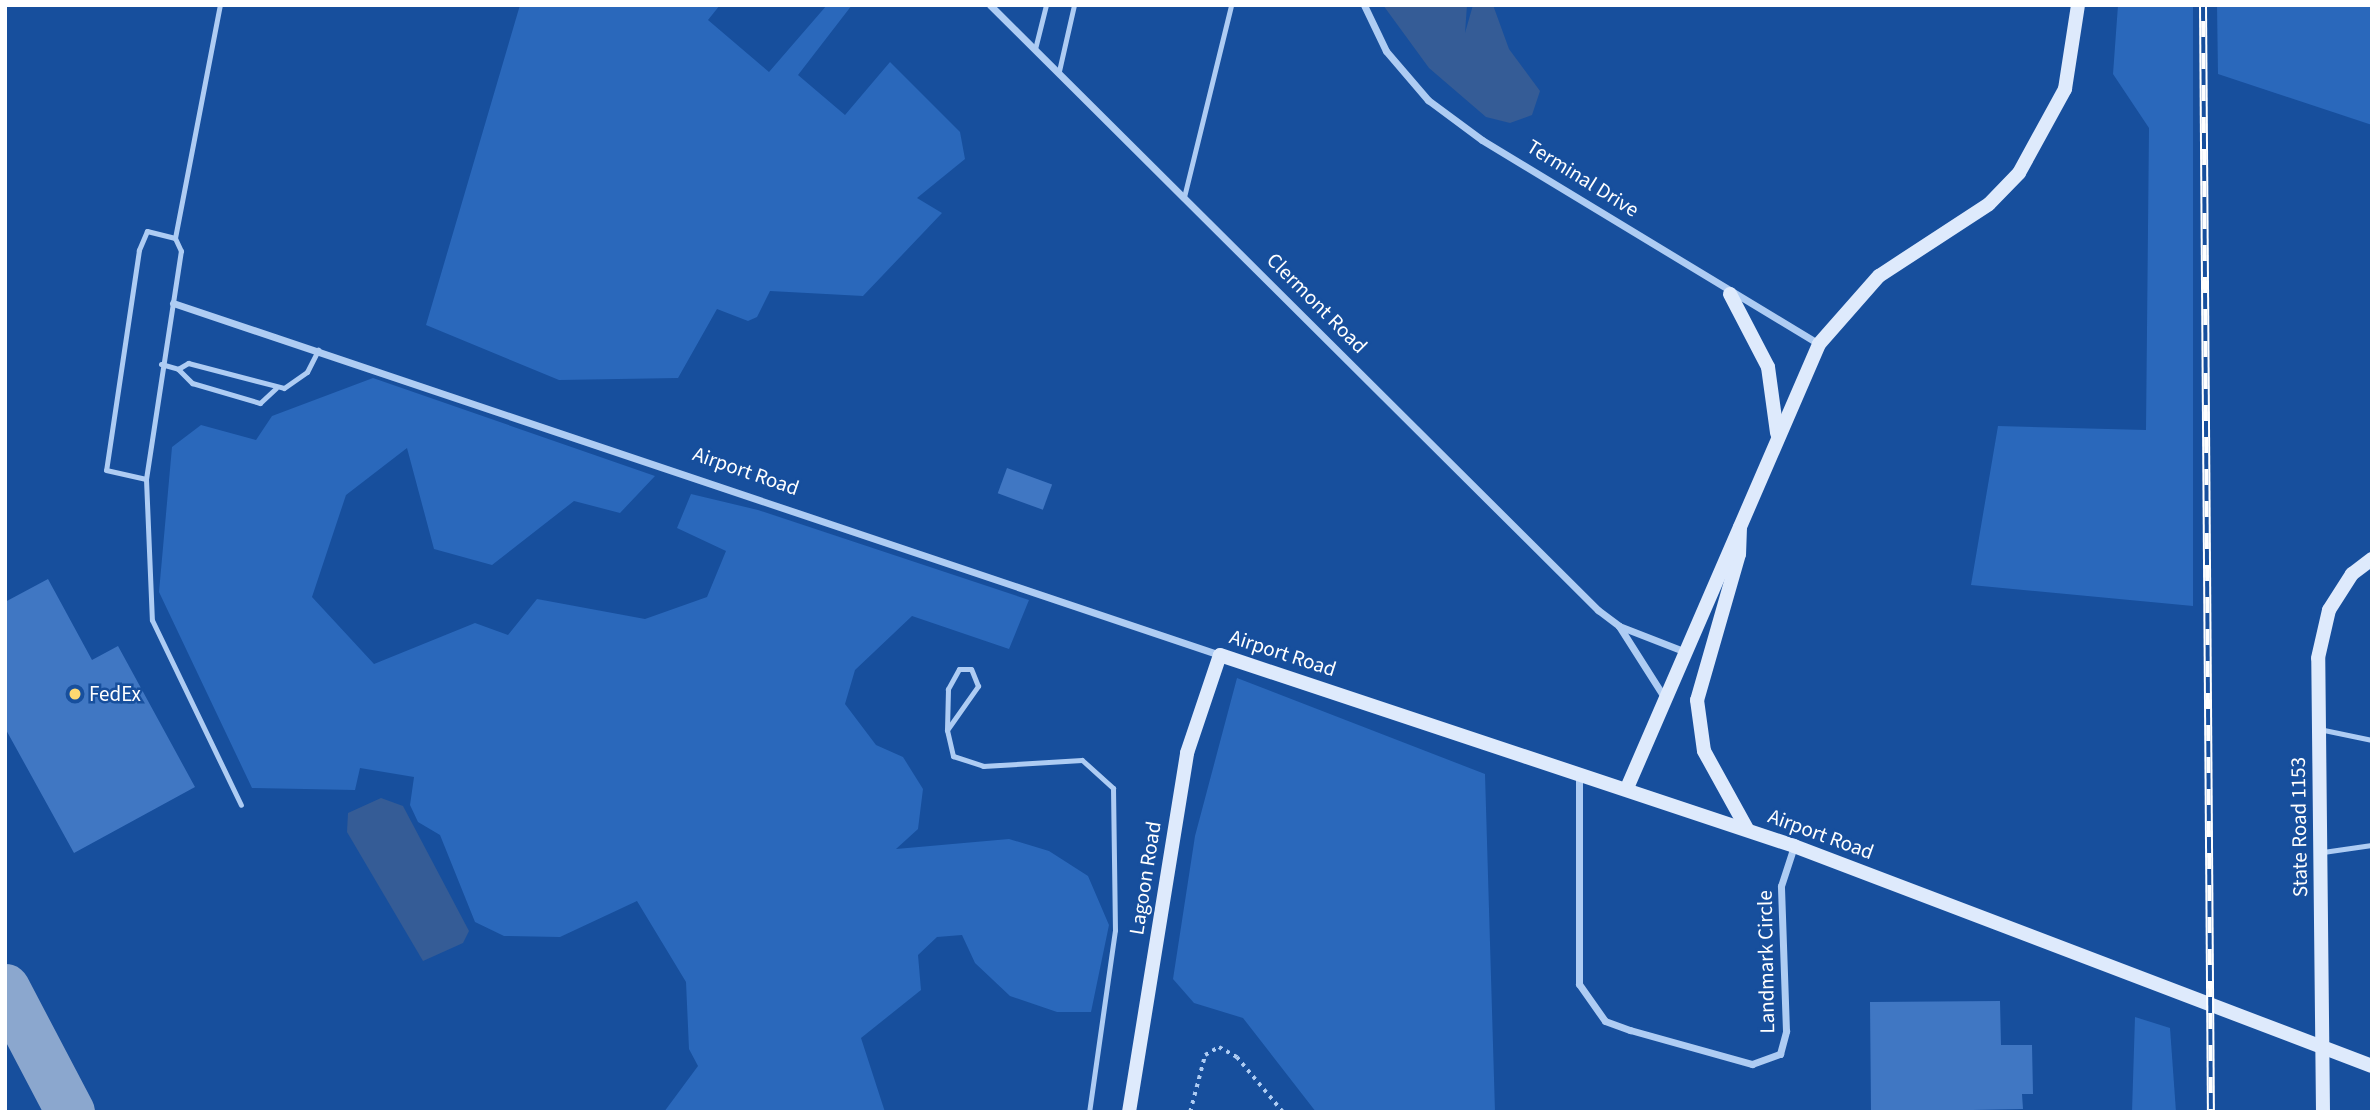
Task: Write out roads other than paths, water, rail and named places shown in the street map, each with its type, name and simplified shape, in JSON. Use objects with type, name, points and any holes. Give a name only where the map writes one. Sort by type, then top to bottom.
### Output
[{"type":"street","name":"Clermont Road","points":[[989,5],[1059,71],[1619,626],[1664,698]]},
{"type":"street","name":"Terminal Drive","points":[[1364,5],[1386,51],[1428,100],[1482,140],[1730,294],[1818,344]]},
{"type":"street","points":[[1627,788],[1683,651],[1818,344],[1879,276],[1979,212],[2019,173],[2065,89],[2078,5]]},
{"type":"street","points":[[1730,294],[1768,367],[1777,434]]},
{"type":"street","name":"Airport Road","points":[[173,303],[1220,655],[1579,771],[1794,846],[2372,1066]]},
{"type":"street","points":[[1740,521],[1740,554],[1697,700],[1704,751],[1747,830]]},
{"type":"street","name":"State Road 1153","points":[[2323,1112],[2318,658],[2329,610],[2352,574],[2372,559]]},
{"type":"street","name":"Clermont Road","points":[[1619,626],[1683,651]]},
{"type":"street","name":"Lagoon Road","points":[[1129,1112],[1186,753],[1220,655]]},
{"type":"street","name":"Landmark Circle","points":[[1579,771],[1579,984],[1605,1021],[1630,1030],[1752,1064],[1780,1054],[1786,1031],[1781,886],[1794,846]]},
{"type":"lane","points":[[220,5],[175,238],[181,251],[146,479],[152,621],[241,805]]},
{"type":"lane","points":[[1035,49],[1046,5]]},
{"type":"lane","points":[[1059,71],[1074,5]]},
{"type":"lane","points":[[1184,197],[1231,5]]},
{"type":"lane","points":[[146,479],[106,470],[139,250],[148,231],[175,238]]},
{"type":"lane","points":[[162,364],[178,369],[192,383],[260,403],[276,388],[307,372],[318,350]]},
{"type":"lane","points":[[178,369],[188,363],[276,388]]},
{"type":"lane","points":[[947,730],[978,686],[971,669],[951,678],[947,730],[954,756],[968,764],[1082,760],[1113,788],[1115,930],[1088,1112]]},
{"type":"lane","points":[[2319,729],[2372,740]]},
{"type":"lane","points":[[2321,853],[2372,845]]},
{"type":"railway","points":[[2203,5],[2211,1112]]},
{"type":"place","name":"FedEx","points":[[75,694]]}]
